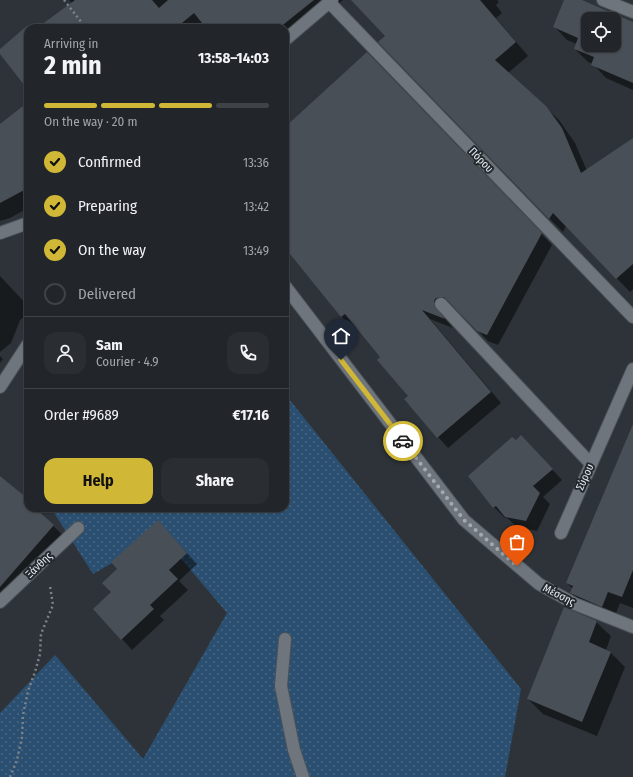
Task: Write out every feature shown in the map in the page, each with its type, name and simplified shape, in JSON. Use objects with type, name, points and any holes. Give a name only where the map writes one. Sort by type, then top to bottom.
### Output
[{"type":"street","points":[[603,0],[633,12]]},
{"type":"street","points":[[289,37],[331,1]]},
{"type":"street","name":"Πόρου","points":[[331,1],[633,317]]},
{"type":"street","points":[[0,233],[24,224]]},
{"type":"street","name":"Μέσσης","points":[[289,291],[464,520],[539,584],[575,604],[633,627]]},
{"type":"street","points":[[441,304],[591,464]]},
{"type":"street","points":[[0,388],[24,350]]},
{"type":"street","name":"Σύρου","points":[[560,532],[631,377]]},
{"type":"street","name":"Ξάνθης","points":[[0,602],[78,528]]},
{"type":"street","points":[[285,639],[280,686],[294,750],[304,777]]},
{"type":"path","points":[[64,0],[83,24]]},
{"type":"path","points":[[10,777],[17,760],[22,737],[23,715],[28,691],[40,654],[41,634],[53,605],[47,558]]},
{"type":"shaded area","points":[[289,399],[521,689],[505,777],[0,777],[0,713],[55,655],[143,759],[227,613],[161,535],[93,574],[54,512],[289,512]]},
{"type":"building","points":[[75,0],[152,0],[159,8],[168,0],[314,0],[284,24],[203,24],[194,13],[181,24],[42,24]]},
{"type":"building","points":[[351,0],[480,0],[516,42],[495,60],[546,106],[562,128],[581,173],[633,138],[633,264],[616,279],[553,213],[549,219],[378,42],[385,36]]},
{"type":"building","points":[[564,0],[582,0],[610,12],[581,12],[581,52],[574,49],[578,38],[553,27]]},
{"type":"building","points":[[621,17],[633,22],[633,83],[591,65],[594,57],[582,52],[621,52]]},
{"type":"building","points":[[24,28],[24,85],[0,54],[0,49]]},
{"type":"building","points":[[367,52],[542,233],[487,335],[477,331],[444,297],[436,298],[434,305],[445,319],[422,310],[491,392],[437,438],[404,399],[408,396],[377,360],[380,357],[345,314],[341,317],[289,253],[289,123]]},
{"type":"building","points":[[24,105],[24,190],[0,203],[0,124]]},
{"type":"building","points":[[633,424],[633,570],[622,597],[608,592],[602,607],[570,593],[573,586],[566,583]]},
{"type":"building","points":[[521,435],[553,469],[533,486],[540,493],[526,521],[505,517],[496,506],[493,508],[468,476],[512,437],[516,440]]},
{"type":"building","points":[[0,476],[24,496],[24,512],[39,512],[54,525],[0,587]]},
{"type":"building","points":[[158,520],[187,553],[169,570],[178,579],[150,605],[154,609],[121,640],[93,609],[111,592],[102,583],[117,569],[111,562]]},
{"type":"building","points":[[564,607],[597,621],[589,642],[611,652],[582,722],[527,699]]},
{"type":"way so far","points":[[403,441],[464,520],[517,566]]},
{"type":"route","points":[[341,360],[403,441]]}]
